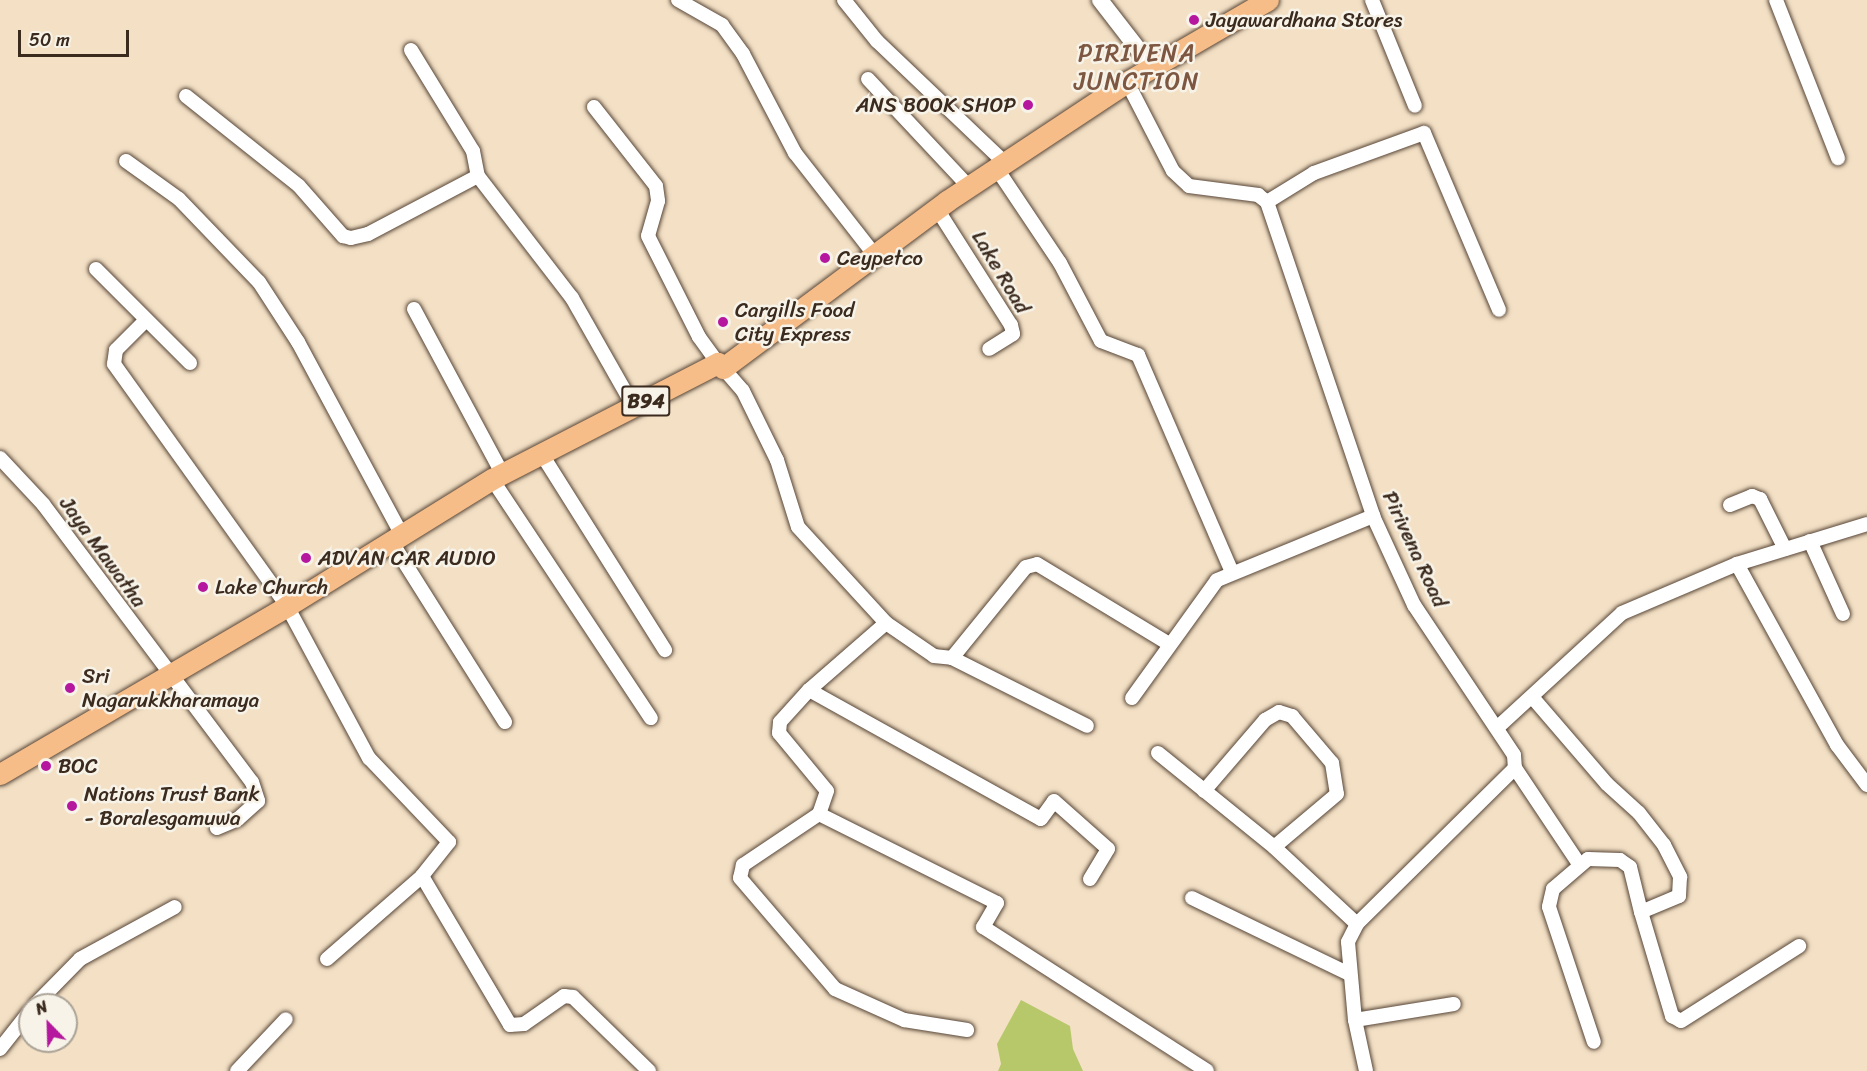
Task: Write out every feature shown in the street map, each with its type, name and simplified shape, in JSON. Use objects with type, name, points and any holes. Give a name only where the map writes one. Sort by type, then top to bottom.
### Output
[{"type":"main road","name":"B94","points":[[0,774],[286,606],[497,476],[721,365],[969,187],[1127,82],[1268,0]]},
{"type":"street","points":[[678,0],[722,25],[743,54],[795,153],[874,254]]},
{"type":"street","points":[[844,0],[877,41],[1001,166],[1060,263],[1101,341],[1138,355],[1232,572]]},
{"type":"street","points":[[1100,0],[1152,67]]},
{"type":"street","points":[[1372,0],[1415,106]]},
{"type":"street","points":[[1776,0],[1838,158]]},
{"type":"street","points":[[411,50],[473,151],[478,176],[572,298],[634,407]]},
{"type":"street","points":[[868,79],[969,187]]},
{"type":"street","points":[[1127,82],[1173,171],[1189,186],[1258,195],[1267,202],[1314,173],[1424,133],[1499,310]]},
{"type":"street","points":[[186,96],[299,186],[343,236],[351,238],[368,234],[478,176]]},
{"type":"street","points":[[594,107],[656,186],[658,201],[648,236],[699,337],[743,391],[777,460],[798,527],[886,623],[934,656],[952,658],[1087,726]]},
{"type":"street","points":[[126,161],[179,199],[259,282],[298,342],[397,538],[505,722]]},
{"type":"street","name":"Pirivena Road","points":[[1267,202],[1372,516],[1414,605],[1498,727],[1514,755],[1515,768],[1579,864]]},
{"type":"street","name":"Lake Road","points":[[937,209],[1011,325],[1013,334],[989,349]]},
{"type":"street","points":[[96,269],[145,321],[190,363]]},
{"type":"street","points":[[414,309],[497,476],[651,718]]},
{"type":"street","points":[[145,321],[116,350],[114,364],[286,606],[369,758],[449,842],[422,876],[327,959]]},
{"type":"street","points":[[541,453],[665,650]]},
{"type":"street","name":"Jaya Mawatha","points":[[0,458],[43,504],[168,675],[252,782],[258,801],[238,819],[217,828]]},
{"type":"street","points":[[1730,505],[1752,496],[1760,498],[1785,549]]},
{"type":"street","points":[[1132,698],[1217,580],[1372,516]]},
{"type":"street","points":[[1498,727],[1533,699],[1622,613],[1737,564],[1867,524]]},
{"type":"street","points":[[1810,541],[1843,615]]},
{"type":"street","points":[[952,658],[1026,567],[1037,564],[1169,644]]},
{"type":"street","points":[[1737,564],[1837,745],[1867,785]]},
{"type":"street","points":[[886,623],[809,690],[780,722],[779,733],[827,791],[819,813],[743,865],[740,878],[835,989],[904,1020],[967,1030]]},
{"type":"street","points":[[809,690],[1041,819],[1054,801],[1108,849],[1090,879]]},
{"type":"street","points":[[1533,699],[1607,784],[1639,813],[1675,866],[1680,877],[1679,896],[1641,912]]},
{"type":"street","points":[[1204,791],[1265,720],[1279,712],[1292,716],[1332,763],[1337,794],[1274,847]]},
{"type":"street","points":[[1158,753],[1274,847],[1357,924]]},
{"type":"street","points":[[1366,1071],[1355,1020],[1348,942],[1357,924],[1515,768]]},
{"type":"street","points":[[819,813],[997,903],[983,927],[1207,1071]]},
{"type":"street","points":[[1594,1042],[1549,907],[1553,889],[1579,864],[1588,859],[1620,860],[1630,867],[1672,1016],[1681,1021],[1799,946]]},
{"type":"street","points":[[422,876],[510,1025],[524,1024],[564,996],[573,997],[649,1071]]},
{"type":"street","points":[[1191,898],[1350,974]]},
{"type":"street","points":[[46,993],[81,959],[174,907]]},
{"type":"street","points":[[1355,1020],[1454,1004]]},
{"type":"street","points":[[237,1071],[286,1019]]},
{"type":"street","points":[[0,1049],[18,1026]]},
{"type":"green space","points":[[1021,1000],[1070,1026],[1073,1049],[1083,1071],[998,1071],[1001,1064],[997,1044]]},
{"type":"place","name":"Jayawardhana Stores","points":[[1194,20]]},
{"type":"place","name":"ANS BOOK SHOP","points":[[1028,105]]},
{"type":"place","name":"Ceypetco","points":[[825,258]]},
{"type":"place","name":"Cargills Food City Express","points":[[723,322]]},
{"type":"place","name":"ADVAN CAR AUDIO","points":[[306,558]]},
{"type":"place","name":"Lake Church","points":[[203,587]]},
{"type":"place","name":"Sri Nagarukkharamaya","points":[[70,688]]},
{"type":"place","name":"BOC","points":[[46,766]]},
{"type":"place","name":"Nations Trust Bank - Boralesgamuwa","points":[[72,806]]},
{"type":"district","name":"PIRIVENA JUNCTION","points":[[1137,68]]}]
